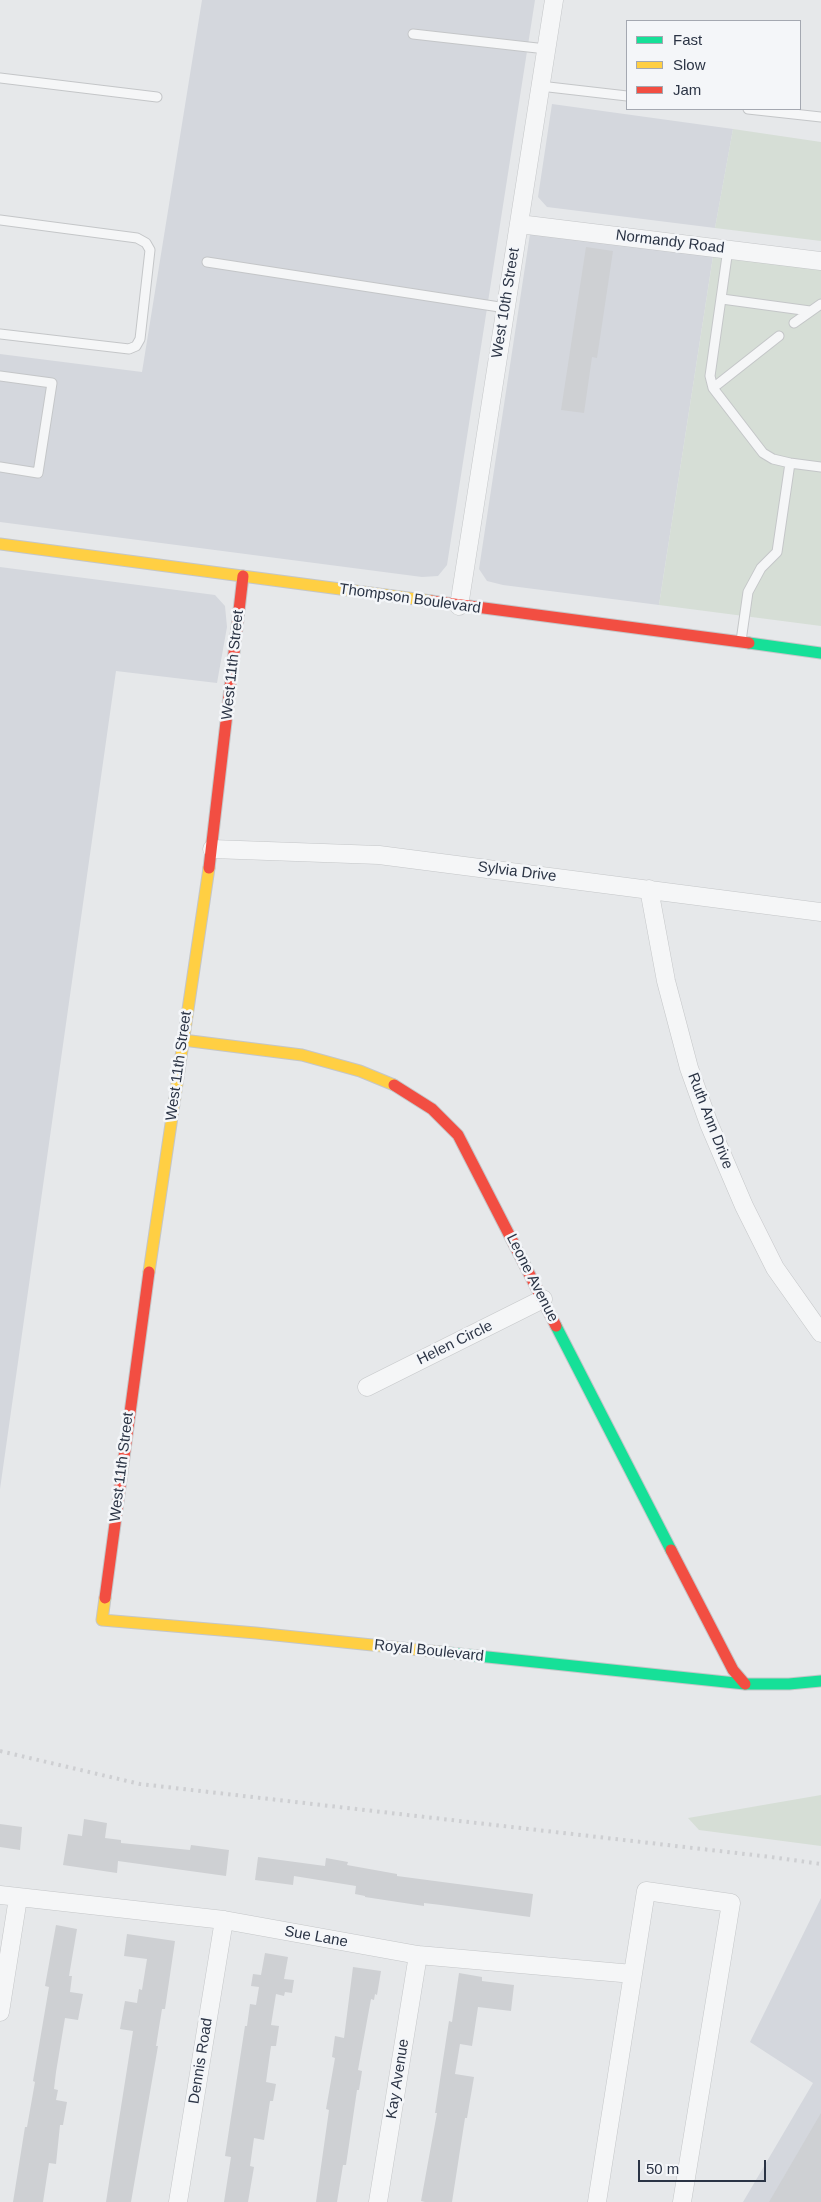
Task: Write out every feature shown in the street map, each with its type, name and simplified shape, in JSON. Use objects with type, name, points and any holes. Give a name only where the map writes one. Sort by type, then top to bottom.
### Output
[{"type":"street","name":"West 10th Street","points":[[459,606],[554,0]]},
{"type":"street","name":"Normandy Road","points":[[519,224],[821,261]]},
{"type":"street","name":"Thompson Boulevard","points":[[0,544],[821,653]]},
{"type":"street","name":"West 11th Street","points":[[110,1555],[139,1341],[212,849],[242,576]]},
{"type":"street","name":"Sylvia Drive","points":[[212,849],[379,854],[821,912]]},
{"type":"street","name":"Ruth Ann Drive","points":[[649,889],[666,981],[689,1068],[709,1124],[744,1206],[775,1268],[821,1333]]},
{"type":"street","name":"Leone Avenue","points":[[183,1040],[310,1058],[360,1072],[401,1088],[432,1109],[458,1135],[720,1646],[745,1684]]},
{"type":"street","name":"Helen Circle","points":[[367,1387],[542,1299]]},
{"type":"street","name":"Royal Boulevard","points":[[110,1555],[102,1620],[256,1633],[745,1684],[789,1684],[821,1681]]},
{"type":"street","points":[[597,2202],[646,1891],[731,1903],[682,2202]]},
{"type":"street","name":"Sue Lane","points":[[0,1895],[224,1920],[418,1955],[633,1974]]},
{"type":"street","points":[[0,2012],[18,1898]]},
{"type":"street","name":"Dennis Road","points":[[178,2202],[224,1920]]},
{"type":"street","name":"Kay Avenue","points":[[378,2202],[418,1955]]},
{"type":"lane","points":[[413,34],[546,49]]},
{"type":"lane","points":[[0,78],[157,97]]},
{"type":"lane","points":[[540,86],[626,96]]},
{"type":"lane","points":[[757,110],[821,117]]},
{"type":"lane","points":[[0,220],[137,238],[146,243],[150,250],[140,339],[136,346],[129,349],[0,334]]},
{"type":"lane","points":[[728,249],[710,376],[713,388],[763,453],[773,459],[821,467]]},
{"type":"lane","points":[[207,262],[506,308]]},
{"type":"lane","points":[[722,299],[810,311]]},
{"type":"lane","points":[[794,324],[821,304]]},
{"type":"lane","points":[[713,388],[779,336]]},
{"type":"lane","points":[[0,376],[52,383],[38,473],[0,467]]},
{"type":"lane","points":[[741,642],[748,592],[761,568],[777,552],[790,463]]},
{"type":"shaded area","points":[[202,0],[535,0],[447,565],[438,576],[422,577],[0,522],[0,354],[142,372]]},
{"type":"shaded area","points":[[552,104],[733,129],[715,228],[547,207],[538,197]]},
{"type":"shaded area","points":[[733,129],[821,142],[821,241],[715,228]]},
{"type":"shaded area","points":[[530,234],[714,250],[659,605],[503,585],[487,581],[479,569]]},
{"type":"shaded area","points":[[714,250],[821,265],[821,626],[659,605]]},
{"type":"shaded area","points":[[0,567],[215,595],[225,606],[227,627],[217,683],[116,671],[0,1489]]},
{"type":"shaded area","points":[[821,1795],[821,1846],[699,1830],[688,1818]]},
{"type":"shaded area","points":[[821,1898],[821,2202],[743,2202],[813,2083],[750,2042]]},
{"type":"building","points":[[586,247],[613,251],[597,358],[592,357],[584,413],[561,410]]},
{"type":"building","points":[[84,1819],[107,1823],[105,1838],[121,1840],[121,1843],[190,1850],[191,1845],[229,1850],[226,1876],[118,1861],[117,1873],[63,1865],[68,1834],[82,1836]]},
{"type":"building","points":[[0,1824],[22,1827],[20,1850],[0,1847]]},
{"type":"building","points":[[258,1857],[325,1866],[326,1858],[348,1862],[347,1865],[397,1874],[397,1876],[533,1894],[530,1917],[424,1903],[424,1906],[365,1897],[355,1894],[356,1886],[294,1876],[293,1885],[255,1880]]},
{"type":"building","points":[[56,1925],[77,1929],[69,1976],[72,1976],[70,1992],[83,1994],[78,2020],[65,2018],[56,2072],[54,2089],[58,2090],[56,2100],[67,2102],[63,2125],[60,2125],[56,2164],[49,2163],[43,2202],[13,2202],[25,2127],[27,2127],[35,2082],[33,2081],[49,1987],[45,1986]]},
{"type":"building","points":[[127,1934],[175,1941],[165,2009],[162,2009],[156,2046],[158,2046],[131,2202],[106,2202],[133,2031],[120,2029],[125,2001],[137,2003],[139,1989],[142,1990],[147,1959],[124,1956]]},
{"type":"building","points":[[265,1953],[288,1957],[284,1979],[294,1980],[292,1993],[285,1992],[284,1996],[276,1994],[271,2025],[279,2026],[276,2046],[271,2046],[266,2082],[276,2084],[273,2101],[270,2101],[264,2140],[254,2138],[250,2166],[254,2167],[248,2202],[224,2202],[231,2157],[225,2156],[245,2026],[247,2026],[250,2004],[256,2005],[259,1987],[251,1986],[253,1974],[261,1975]]},
{"type":"building","points":[[353,1967],[381,1971],[377,1995],[375,1994],[374,2000],[371,1999],[358,2070],[362,2071],[359,2090],[357,2090],[346,2165],[343,2165],[337,2202],[316,2202],[329,2110],[326,2109],[335,2058],[332,2057],[335,2036],[344,2038]]},
{"type":"building","points":[[459,1973],[482,1977],[482,1981],[514,1985],[511,2011],[478,2007],[472,2046],[460,2044],[455,2074],[474,2077],[467,2118],[465,2118],[452,2202],[425,2202],[421,2201],[437,2113],[435,2113],[449,2021],[452,2022]]},
{"type":"building","points":[[821,2113],[821,2202],[769,2202]]},
{"type":"railway","points":[[0,1751],[140,1784],[821,1864]]},
{"type":"traffic: fast","points":[[749,643],[821,653]]},
{"type":"traffic: fast","points":[[556,1326],[671,1550]]},
{"type":"traffic: fast","points":[[440,1652],[745,1684],[789,1684],[821,1681]]},
{"type":"traffic: slow","points":[[0,544],[431,601]]},
{"type":"traffic: slow","points":[[149,1272],[209,868]]},
{"type":"traffic: slow","points":[[183,1040],[302,1055],[360,1071],[394,1085]]},
{"type":"traffic: slow","points":[[105,1598],[102,1620],[256,1633],[440,1652]]},
{"type":"traffic: jam","points":[[209,868],[243,576]]},
{"type":"traffic: jam","points":[[431,601],[749,643]]},
{"type":"traffic: jam","points":[[394,1085],[432,1109],[458,1135],[556,1326]]},
{"type":"traffic: jam","points":[[105,1598],[149,1272]]},
{"type":"traffic: jam","points":[[671,1550],[733,1670],[745,1684]]}]
